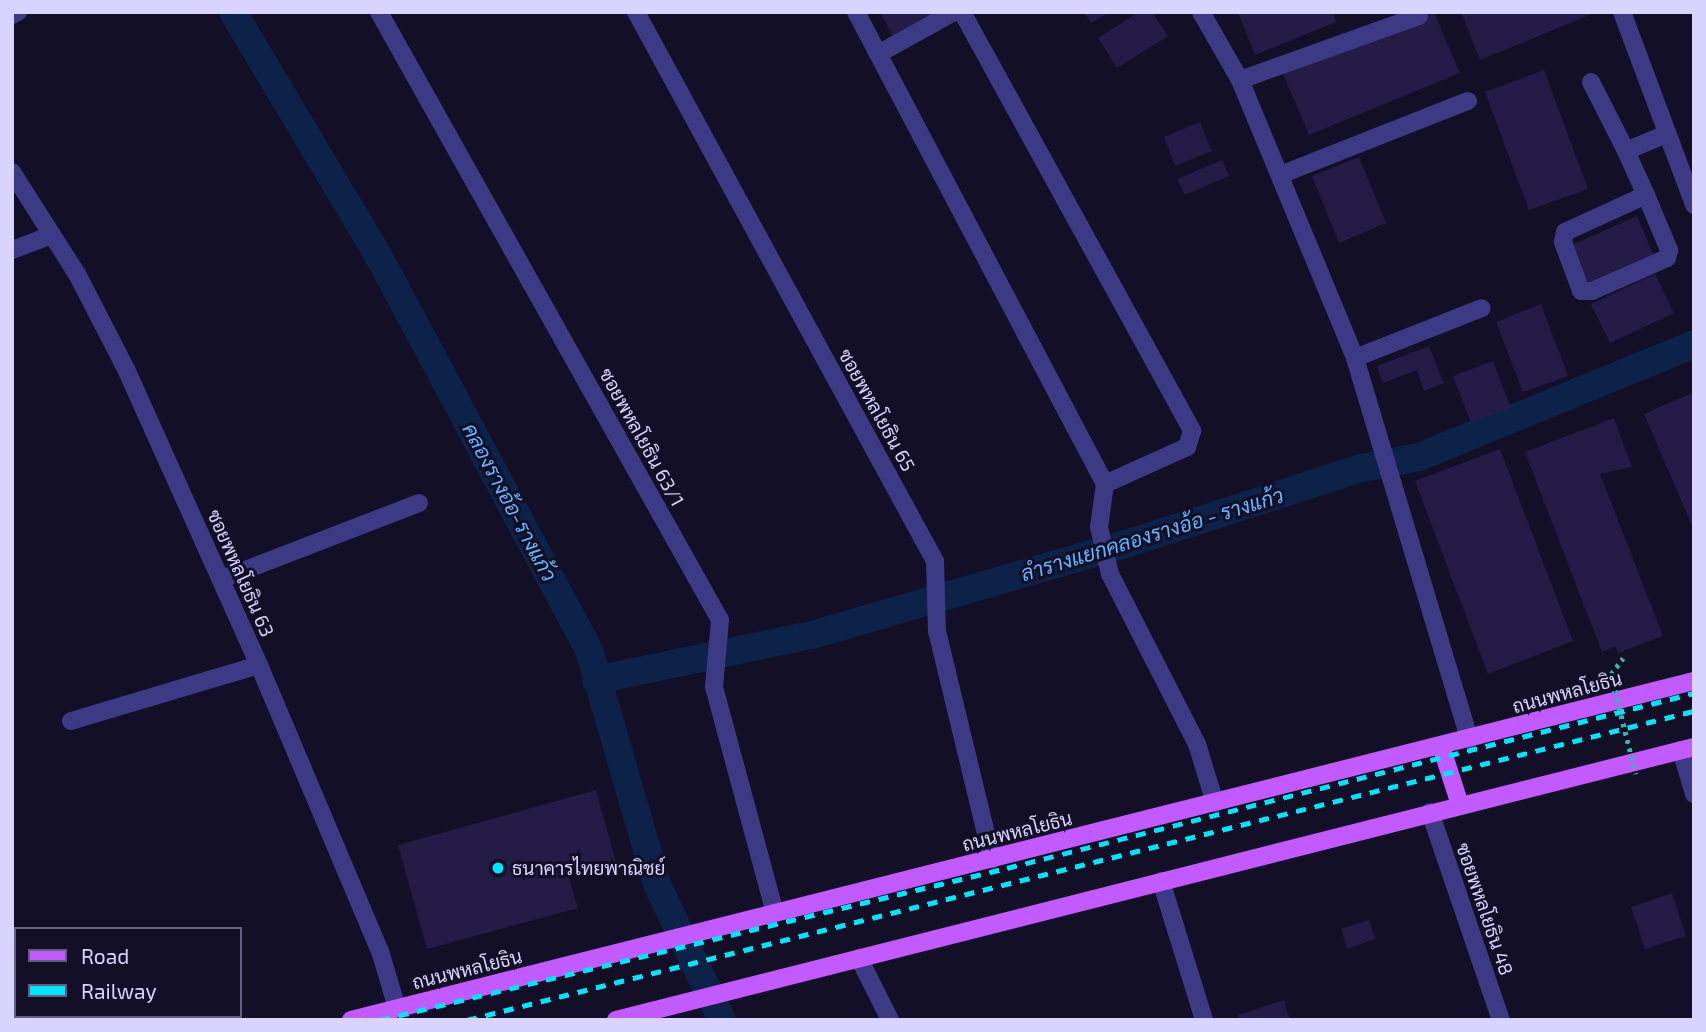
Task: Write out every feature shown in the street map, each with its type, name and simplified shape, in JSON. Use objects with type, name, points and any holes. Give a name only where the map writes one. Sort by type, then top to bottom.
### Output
[{"type":"main road","name":"ถนนพหลโยธิน","points":[[351,1020],[1694,681]]},
{"type":"main road","points":[[1441,746],[1460,805]]},
{"type":"main road","points":[[616,1020],[1687,749]]},
{"type":"street","points":[[12,15],[18,12]]},
{"type":"street","name":"ซอยพหลโยธิน 63/1","points":[[379,12],[720,620],[714,687],[775,913]]},
{"type":"street","name":"ซอยพหลโยธิน 65","points":[[636,12],[934,561],[937,631],[992,859]]},
{"type":"street","points":[[856,12],[1105,484],[1098,527],[1110,574],[1197,744],[1215,803]]},
{"type":"street","points":[[878,54],[954,12]]},
{"type":"street","points":[[962,12],[1192,430],[1187,447],[1105,484]]},
{"type":"street","points":[[1201,12],[1240,80],[1355,358],[1469,739]]},
{"type":"street","points":[[1622,12],[1694,205]]},
{"type":"street","points":[[1240,80],[1419,16]]},
{"type":"street","points":[[1591,82],[1626,151],[1646,195],[1669,250],[1667,258],[1592,291],[1581,291],[1563,242],[1565,232],[1646,195]]},
{"type":"street","points":[[1280,175],[1468,101]]},
{"type":"street","points":[[1626,151],[1666,134]]},
{"type":"street","name":"ซอยพหลโยธิน 63","points":[[12,172],[52,235],[126,369],[222,579],[380,951],[397,1008]]},
{"type":"street","points":[[12,250],[52,235]]},
{"type":"street","points":[[1355,358],[1482,308]]},
{"type":"street","points":[[222,579],[419,503]]},
{"type":"street","points":[[71,721],[259,666]]},
{"type":"street","points":[[1687,749],[1694,794]]},
{"type":"street","name":"ซอยพหลโยธิน 48","points":[[1430,812],[1501,1020]]},
{"type":"street","points":[[1161,881],[1204,1020]]},
{"type":"street","points":[[859,958],[890,1020]]},
{"type":"path","points":[[1623,658],[1611,674],[1636,774]]},
{"type":"building","points":[[880,12],[937,12],[896,42]]},
{"type":"building","points":[[1084,12],[1110,12],[1091,23]]},
{"type":"building","points":[[1139,12],[1152,12],[1168,36],[1117,68],[1098,38]]},
{"type":"building","points":[[1238,12],[1333,12],[1336,22],[1255,55]]},
{"type":"building","points":[[1434,12],[1460,73],[1309,135],[1283,74]]},
{"type":"building","points":[[1461,12],[1597,12],[1480,60]]},
{"type":"building","points":[[1544,70],[1588,189],[1529,210],[1485,92]]},
{"type":"building","points":[[1200,122],[1212,151],[1175,166],[1164,137]]},
{"type":"building","points":[[1359,157],[1386,223],[1339,243],[1312,176]]},
{"type":"building","points":[[1222,160],[1229,176],[1185,195],[1177,179]]},
{"type":"building","points":[[1637,216],[1653,254],[1587,283],[1570,246]]},
{"type":"building","points":[[1655,274],[1674,313],[1610,343],[1591,304]]},
{"type":"building","points":[[1541,304],[1568,376],[1523,392],[1496,322]]},
{"type":"building","points":[[1429,346],[1444,383],[1424,391],[1417,370],[1383,383],[1377,366]]},
{"type":"building","points":[[1493,361],[1511,408],[1471,423],[1453,376]]},
{"type":"building","points":[[1694,392],[1694,522],[1691,523],[1644,414]]},
{"type":"building","points":[[1614,418],[1632,467],[1600,474],[1663,636],[1618,653],[1616,646],[1602,652],[1525,452]]},
{"type":"building","points":[[1500,449],[1573,641],[1488,674],[1415,481]]},
{"type":"building","name":"ธนาคารไทยพาณิชย์","points":[[596,790],[616,862],[568,875],[578,908],[427,949],[398,845]]},
{"type":"building","points":[[1672,893],[1686,936],[1645,949],[1631,907]]},
{"type":"building","points":[[1369,920],[1375,939],[1347,949],[1341,929]]},
{"type":"building","points":[[1284,1000],[1290,1020],[1239,1020],[1238,1015]]},
{"type":"waterway","name":"คลองรางอ้อ-รางแก้ว","points":[[233,12],[379,257],[589,650],[658,887],[722,1020]]},
{"type":"waterway","name":"ลำรางแยกคลองรางอ้อ - รางแก้ว","points":[[596,680],[812,635],[1126,544],[1362,468],[1419,457],[1694,344]]},
{"type":"railway","points":[[380,1020],[1007,868],[1694,693]]},
{"type":"railway","points":[[467,1020],[1694,711]]},
{"type":"place","name":"ธนาคารไทยพาณิชย์","points":[[498,868]]}]
